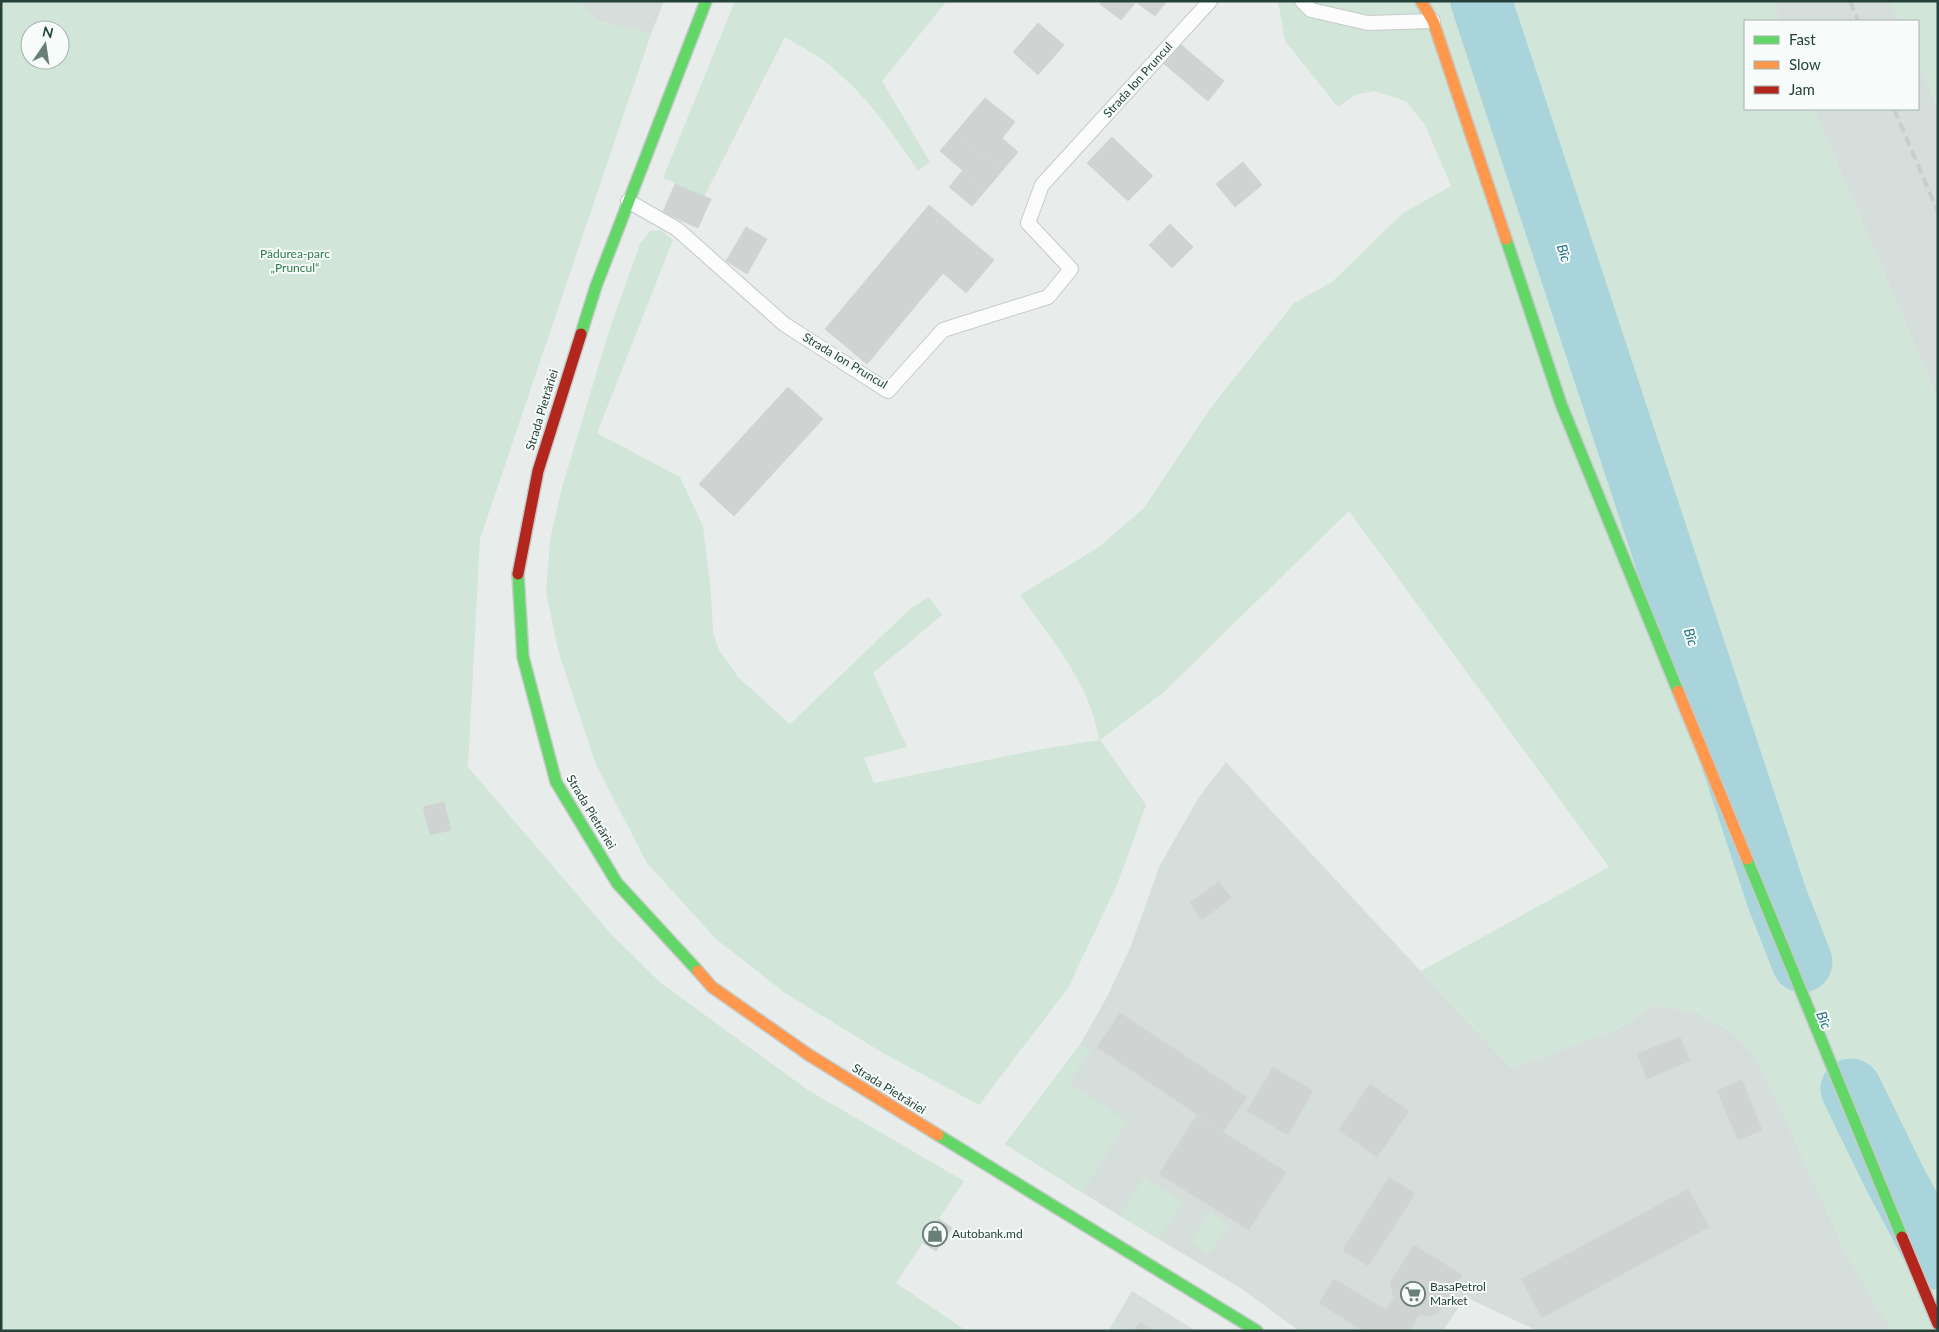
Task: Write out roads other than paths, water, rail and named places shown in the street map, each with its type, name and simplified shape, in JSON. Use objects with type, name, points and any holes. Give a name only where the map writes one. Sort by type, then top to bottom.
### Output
[{"type":"main road","name":"Strada Pietrăriei","points":[[706,1],[596,286],[538,471],[518,570],[523,657],[556,782],[617,883],[712,987],[809,1055],[1257,1331]]},
{"type":"main road","points":[[1421,1],[1433,21],[1561,404],[1938,1324]]},
{"type":"lane","name":"Strada Ion Pruncul","points":[[628,201],[677,229],[784,324],[888,391],[943,330],[1048,297],[1071,269],[1028,222],[1042,185],[1210,1]]},
{"type":"lane","points":[[1302,1],[1310,10],[1368,23],[1433,21]]},
{"type":"waterway","name":"Bîc","points":[[1481,1],[1777,898],[1802,962]]},
{"type":"waterway","name":"Bîc","points":[[1851,1089],[1895,1179],[1938,1259]]},
{"type":"railway","points":[[1850,1],[1858,20]]},
{"type":"railway","points":[[1894,110],[1938,212]]},
{"type":"place","name":"Autobank.md","points":[[935,1234]]},
{"type":"place","name":"BasaPetrol Market","points":[[1413,1294]]},
{"type":"park label","name":"Pădurea-parc „Pruncul“","points":[[295,261]]}]
